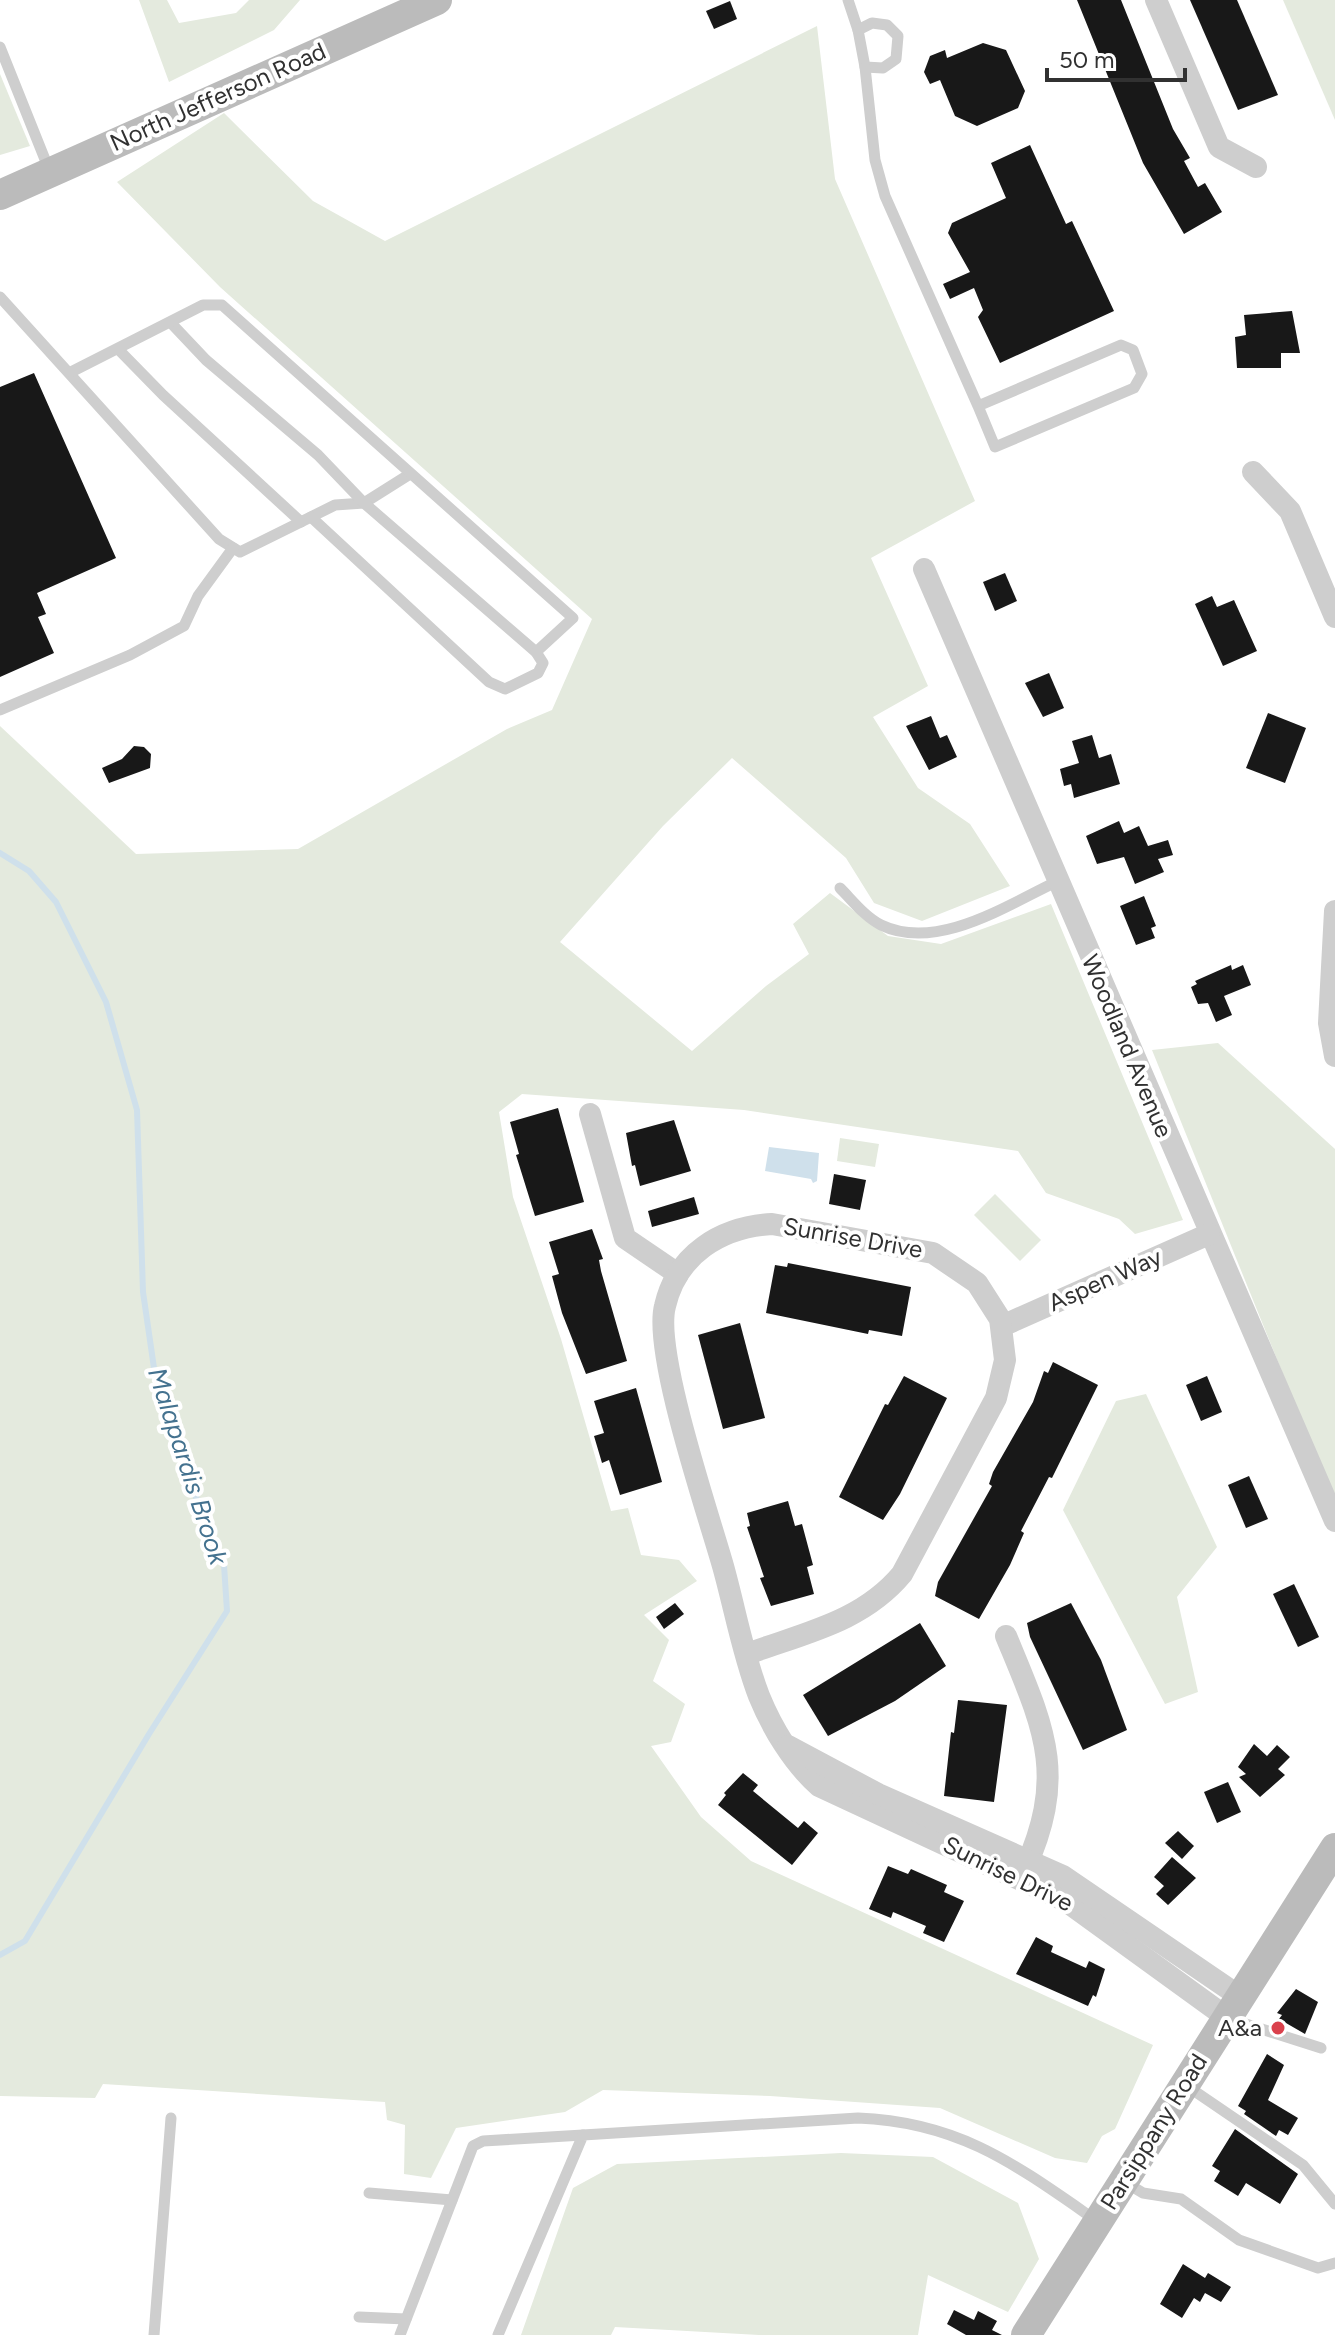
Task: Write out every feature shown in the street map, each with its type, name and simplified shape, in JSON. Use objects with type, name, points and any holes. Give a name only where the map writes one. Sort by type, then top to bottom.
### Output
[{"type":"main road","name":"North Jefferson Road","points":[[0,195],[437,0]]},
{"type":"main road","name":"Parsippany Road","points":[[1026,2335],[1335,1848]]},
{"type":"street","points":[[1156,0],[1219,147],[1256,167]]},
{"type":"street","points":[[1253,472],[1290,511],[1335,617]]},
{"type":"street","name":"Woodland Avenue","points":[[924,569],[1056,882],[1335,1521]]},
{"type":"street","points":[[1335,911],[1329,1023],[1335,1056]]},
{"type":"street","points":[[590,1114],[625,1238],[678,1274]]},
{"type":"street","name":"Sunrise Drive","points":[[747,1654],[866,1609],[902,1574],[996,1398],[1005,1360],[1002,1326],[989,1298],[977,1283],[933,1253],[772,1224],[742,1227],[719,1236],[689,1259],[678,1274],[663,1315],[665,1352],[747,1654],[769,1717],[788,1746],[874,1803],[1025,1869],[1092,1893],[1232,2007]]},
{"type":"street","name":"Aspen Way","points":[[1002,1326],[1209,1234]]},
{"type":"street","points":[[1006,1636],[1035,1707],[1048,1761],[1050,1788],[1025,1869]]},
{"type":"lane","points":[[848,0],[865,67],[875,160],[885,196],[995,447],[1134,388],[1142,374],[1133,350],[1121,345],[978,406]]},
{"type":"lane","points":[[858,30],[872,23],[887,25],[900,44],[890,65],[875,69],[865,67]]},
{"type":"lane","points":[[0,47],[50,173]]},
{"type":"lane","points":[[0,297],[219,539],[240,552],[335,505],[364,503],[410,474]]},
{"type":"lane","points":[[71,372],[203,305],[222,305],[573,618],[536,652]]},
{"type":"lane","points":[[118,349],[163,395],[489,682],[505,689],[522,684],[538,673],[543,663],[536,652],[364,503],[318,455],[206,360],[174,321]]},
{"type":"lane","points":[[0,710],[130,655],[184,626],[198,596],[233,548]]},
{"type":"lane","points":[[840,888],[879,924],[921,933],[941,931],[990,914],[1056,882]]},
{"type":"lane","points":[[1232,2007],[1321,2048]]},
{"type":"lane","points":[[1184,2084],[1303,2165],[1335,2204]]},
{"type":"lane","points":[[154,2335],[171,2118]]},
{"type":"lane","points":[[400,2335],[473,2146],[483,2141],[858,2118],[902,2119],[958,2135],[1022,2170],[1097,2222]]},
{"type":"lane","points":[[498,2335],[583,2135]]},
{"type":"lane","points":[[1123,2181],[1143,2193],[1181,2199],[1239,2240],[1318,2268],[1335,2263]]},
{"type":"lane","points":[[369,2193],[452,2200]]},
{"type":"lane","points":[[359,2317],[406,2319]]},
{"type":"shaded area","points":[[139,0],[167,0],[179,23],[236,13],[249,0],[300,0],[274,30],[169,82]]},
{"type":"shaded area","points":[[1283,0],[1335,0],[1335,120]]},
{"type":"shaded area","points":[[817,26],[835,179],[975,501],[871,558],[928,686],[873,717],[918,788],[970,824],[1010,886],[922,921],[874,903],[846,858],[732,758],[663,826],[560,942],[692,1051],[766,986],[809,954],[793,924],[830,893],[888,936],[941,944],[1051,904],[1183,1220],[1135,1234],[1119,1219],[1046,1193],[1018,1151],[744,1110],[522,1094],[499,1112],[513,1197],[561,1339],[611,1511],[628,1508],[641,1555],[679,1560],[697,1581],[644,1615],[669,1640],[653,1681],[685,1704],[671,1742],[651,1746],[701,1817],[751,1861],[1153,2045],[1115,2129],[1102,2136],[1087,2163],[1055,2158],[940,2108],[770,2096],[603,2090],[565,2112],[456,2128],[431,2178],[404,2174],[405,2125],[387,2120],[385,2102],[103,2084],[95,2098],[0,2096],[0,726],[136,854],[298,849],[507,729],[552,710],[592,619],[220,287],[117,182],[224,113],[313,201],[385,241]]},
{"type":"shaded area","points":[[0,74],[30,146],[0,155]]},
{"type":"shaded area","points":[[1218,1043],[1335,1149],[1335,1503],[1152,1050]]},
{"type":"shaded area","points":[[840,1138],[879,1144],[875,1167],[837,1161]]},
{"type":"shaded area","points":[[995,1194],[1041,1240],[1020,1261],[974,1215]]},
{"type":"shaded area","points":[[1146,1394],[1217,1547],[1177,1597],[1198,1692],[1165,1704],[1063,1510],[1116,1401]]},
{"type":"shaded area","points":[[841,2153],[933,2157],[1018,2203],[1039,2259],[1008,2312],[928,2275],[918,2335],[759,2335],[615,2327],[611,2335],[521,2335],[573,2188],[617,2164]]},
{"type":"water","points":[[769,1147],[819,1153],[817,1181],[813,1183],[811,1179],[765,1171]]},
{"type":"building","points":[[1077,0],[1121,0],[1173,129],[1190,158],[1184,161],[1198,187],[1205,183],[1222,212],[1184,234],[1143,163]]},
{"type":"building","points":[[1190,0],[1237,0],[1278,95],[1238,110]]},
{"type":"building","points":[[730,1],[737,19],[714,29],[706,11]]},
{"type":"building","points":[[983,43],[1006,50],[1025,91],[1018,108],[977,126],[955,116],[940,80],[930,84],[924,72],[930,56],[945,50],[947,58]]},
{"type":"building","points":[[1030,145],[1066,224],[1072,221],[1114,311],[1000,363],[978,317],[983,310],[974,288],[950,299],[943,284],[970,272],[948,233],[952,223],[1006,198],[991,163]]},
{"type":"building","points":[[1292,311],[1300,353],[1281,353],[1281,368],[1237,368],[1235,337],[1246,335],[1244,315]]},
{"type":"building","points":[[34,373],[116,558],[37,593],[46,614],[38,617],[54,653],[0,677],[0,387]]},
{"type":"building","points":[[1005,573],[1017,601],[995,611],[983,582]]},
{"type":"building","points":[[1212,596],[1217,607],[1234,600],[1257,651],[1223,666],[1195,604]]},
{"type":"building","points":[[1049,673],[1064,708],[1043,717],[1025,683]]},
{"type":"building","points":[[1268,713],[1306,728],[1285,783],[1246,768]]},
{"type":"building","points":[[931,716],[940,738],[947,735],[957,757],[929,770],[906,726]]},
{"type":"building","points":[[1092,735],[1099,758],[1111,754],[1120,784],[1074,798],[1071,784],[1064,786],[1060,769],[1079,763],[1072,741]]},
{"type":"building","points":[[134,746],[144,747],[151,754],[150,768],[109,783],[102,768],[122,759]]},
{"type":"building","points":[[1119,821],[1124,833],[1139,826],[1148,846],[1168,840],[1173,855],[1158,859],[1164,872],[1135,884],[1124,857],[1097,864],[1086,836]]},
{"type":"building","points":[[1144,896],[1156,926],[1151,928],[1155,938],[1136,945],[1120,906]]},
{"type":"building","points":[[1231,965],[1232,970],[1243,965],[1251,985],[1224,996],[1232,1015],[1216,1022],[1208,1003],[1198,1004],[1191,987],[1197,984],[1195,981]]},
{"type":"building","points":[[558,1108],[584,1202],[535,1216],[516,1155],[519,1154],[510,1122]]},
{"type":"building","points":[[674,1120],[691,1171],[640,1186],[635,1165],[632,1166],[626,1133]]},
{"type":"building","points":[[834,1174],[866,1180],[860,1210],[829,1204]]},
{"type":"building","points":[[694,1197],[699,1214],[652,1227],[648,1211]]},
{"type":"building","points":[[592,1229],[603,1259],[599,1260],[601,1271],[627,1361],[586,1374],[562,1313],[552,1276],[559,1274],[549,1242]]},
{"type":"building","points":[[788,1263],[911,1287],[902,1336],[869,1330],[868,1334],[766,1313],[775,1265],[787,1267]]},
{"type":"building","points":[[740,1323],[765,1418],[723,1429],[698,1335]]},
{"type":"building","points":[[1053,1362],[1098,1385],[1052,1478],[1049,1477],[1021,1531],[1024,1533],[1010,1565],[979,1619],[935,1596],[938,1582],[992,1486],[989,1484],[993,1472],[1033,1402],[1044,1371],[1048,1373]]},
{"type":"building","points":[[904,1376],[947,1398],[900,1494],[883,1520],[839,1497],[885,1404],[888,1405]]},
{"type":"building","points":[[1207,1376],[1222,1412],[1201,1421],[1186,1385]]},
{"type":"building","points":[[636,1388],[662,1482],[620,1495],[609,1460],[602,1463],[594,1436],[604,1433],[594,1401]]},
{"type":"building","points":[[1249,1476],[1268,1519],[1246,1528],[1228,1485]]},
{"type":"building","points":[[788,1501],[795,1526],[802,1524],[813,1565],[807,1567],[814,1594],[771,1606],[760,1578],[764,1577],[747,1527],[750,1526],[747,1513]]},
{"type":"building","points":[[1294,1584],[1319,1637],[1298,1647],[1273,1594]]},
{"type":"building","points":[[675,1603],[684,1614],[664,1629],[656,1617]]},
{"type":"building","points":[[1071,1603],[1101,1660],[1127,1730],[1083,1750],[1030,1637],[1027,1623]]},
{"type":"building","points":[[920,1623],[946,1666],[895,1701],[828,1736],[803,1695]]},
{"type":"building","points":[[958,1700],[1007,1705],[994,1802],[944,1796]]},
{"type":"building","points":[[1254,1744],[1267,1756],[1277,1745],[1290,1757],[1278,1769],[1285,1775],[1260,1797],[1239,1777],[1246,1774],[1238,1767]]},
{"type":"building","points":[[743,1773],[758,1785],[753,1791],[798,1828],[804,1821],[818,1833],[792,1865],[718,1805],[726,1795],[724,1793]]},
{"type":"building","points":[[1228,1782],[1241,1812],[1217,1823],[1204,1792]]},
{"type":"building","points":[[1178,1831],[1194,1846],[1182,1859],[1165,1843]]},
{"type":"building","points":[[1172,1857],[1196,1878],[1168,1905],[1156,1894],[1164,1886],[1154,1877]]},
{"type":"building","points":[[888,1866],[908,1874],[911,1869],[947,1885],[944,1892],[964,1901],[944,1942],[923,1933],[926,1926],[893,1912],[891,1918],[869,1909]]},
{"type":"building","points":[[1036,1937],[1053,1946],[1051,1952],[1086,1968],[1089,1961],[1105,1969],[1096,1997],[1093,1995],[1088,2006],[1016,1974]]},
{"type":"building","points":[[1296,1989],[1318,2002],[1305,2034],[1279,2019],[1282,2015],[1277,2013]]},
{"type":"building","points":[[1267,2054],[1284,2065],[1268,2100],[1298,2118],[1288,2135],[1279,2130],[1276,2136],[1244,2114],[1246,2111],[1238,2106]]},
{"type":"building","points":[[1235,2129],[1298,2174],[1280,2204],[1246,2183],[1238,2196],[1214,2181],[1220,2171],[1212,2166]]},
{"type":"building","points":[[1183,2264],[1205,2278],[1208,2273],[1231,2287],[1221,2302],[1205,2293],[1200,2302],[1194,2298],[1182,2318],[1160,2304]]},
{"type":"building","points":[[954,2310],[974,2320],[978,2311],[997,2321],[992,2330],[1002,2335],[966,2335],[947,2324]]},
{"type":"waterway","name":"Malapardis Brook","points":[[0,853],[29,871],[56,902],[106,1002],[137,1110],[143,1292],[155,1375],[179,1456],[224,1565],[227,1611],[25,1941],[0,1955]]},
{"type":"place","name":"A&a","points":[[1278,2028]]}]
